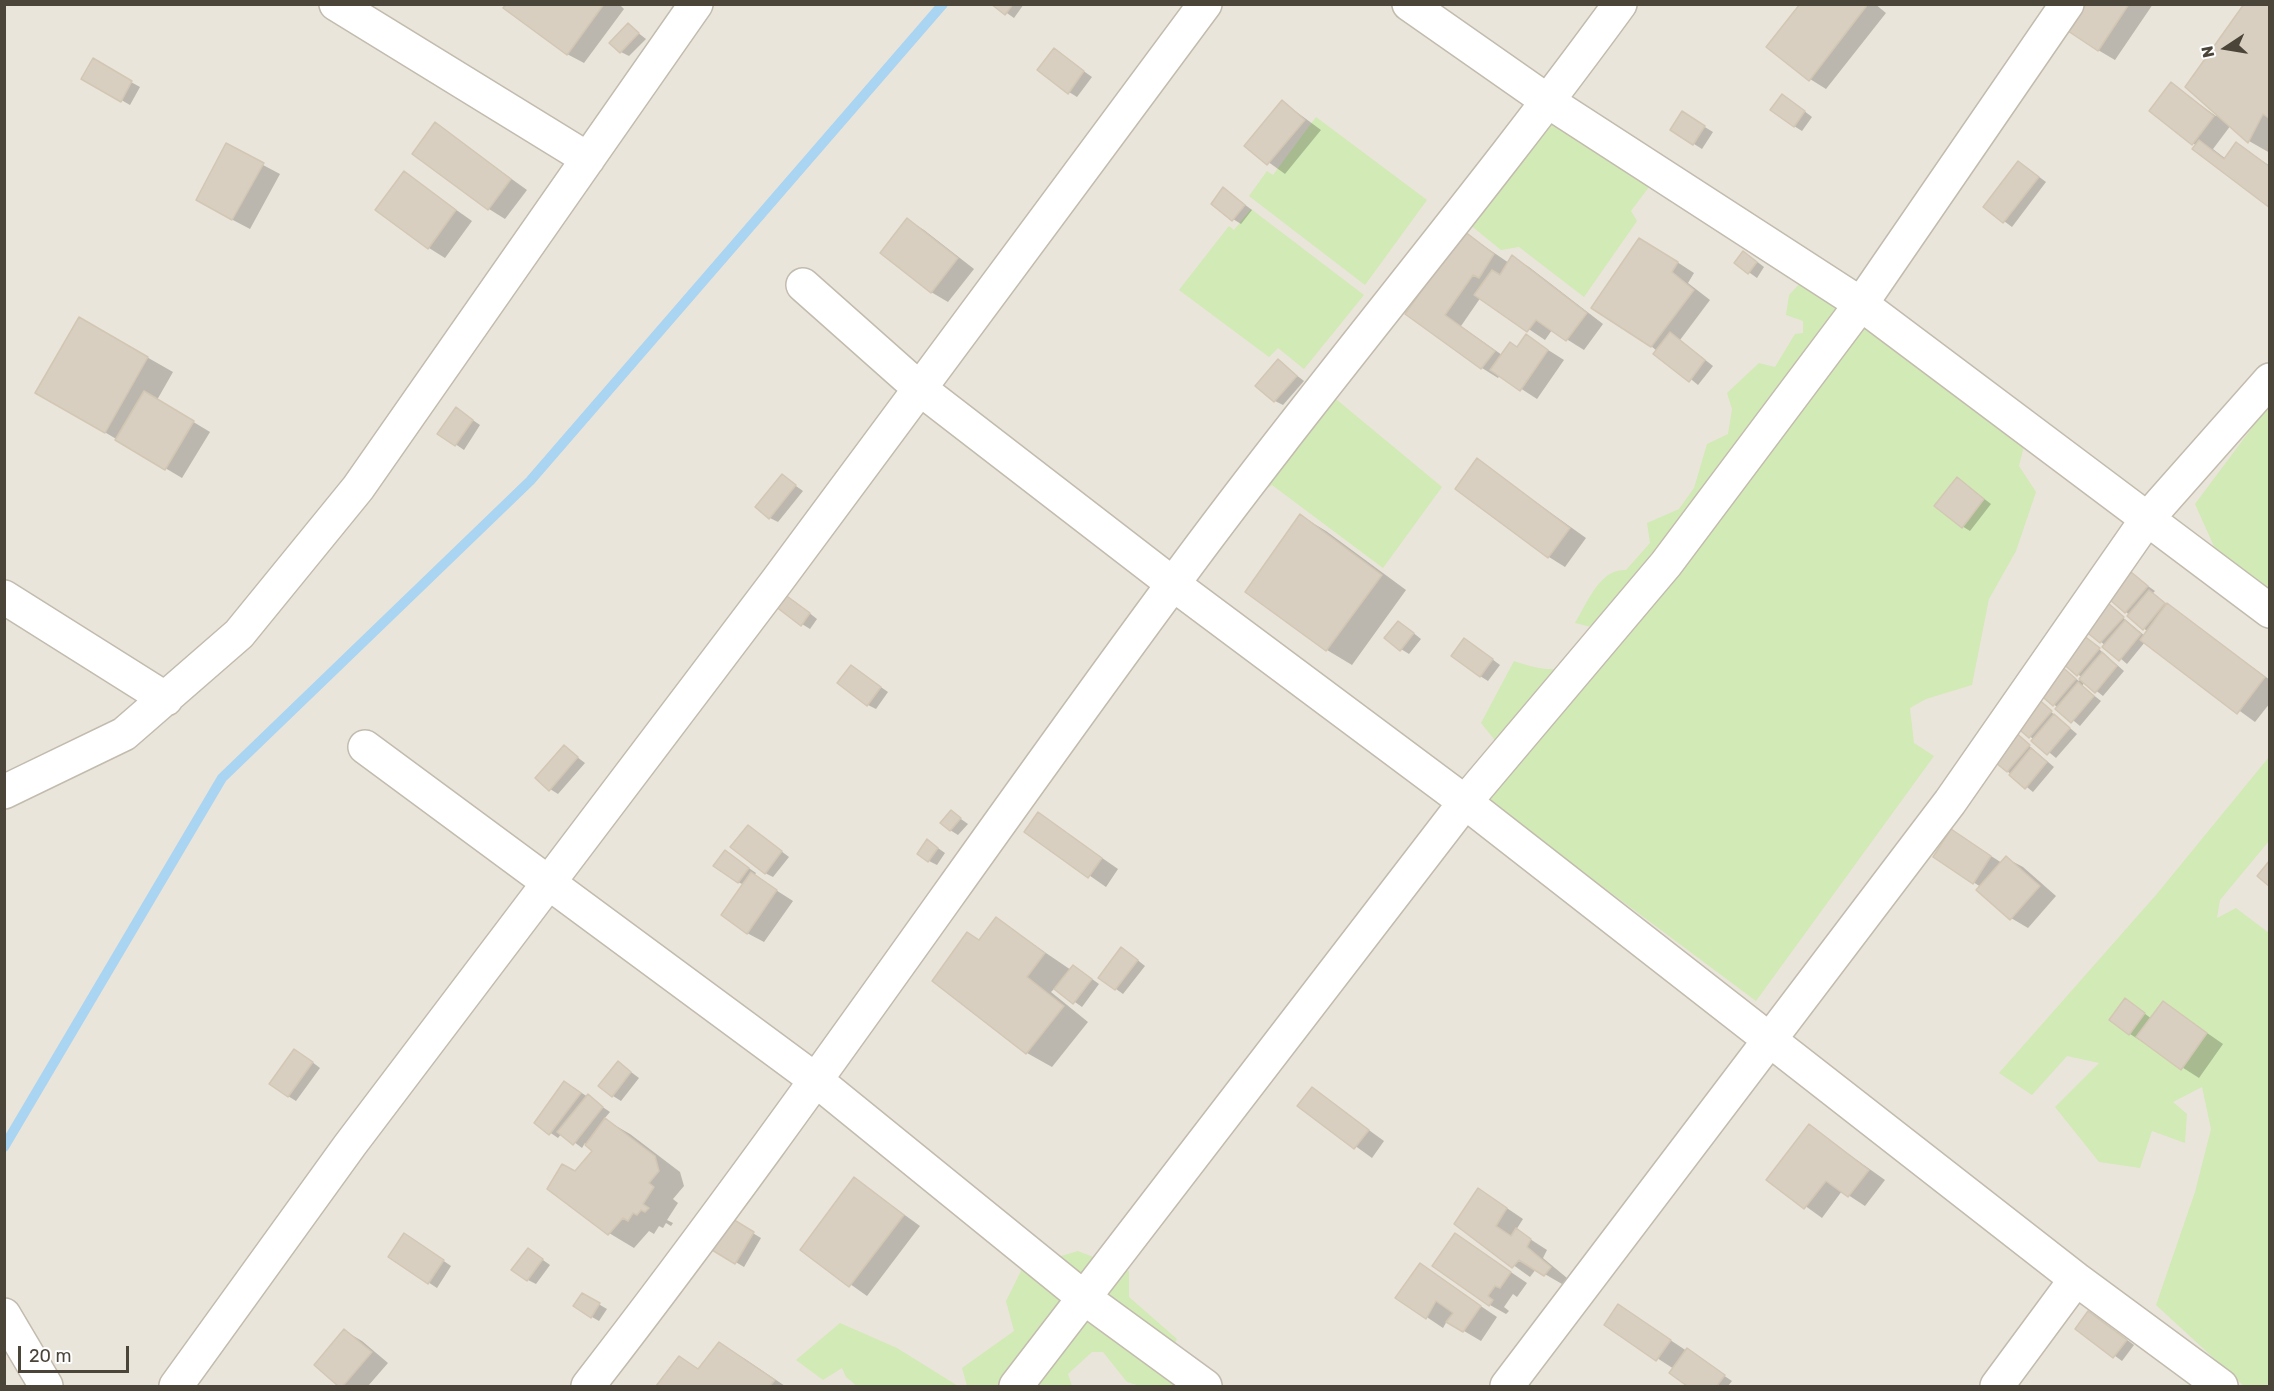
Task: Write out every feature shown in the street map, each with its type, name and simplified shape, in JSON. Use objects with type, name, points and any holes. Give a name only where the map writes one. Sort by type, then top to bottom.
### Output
[{"type":"street","points":[[336,4],[588,159]]},
{"type":"street","points":[[4,792],[124,734],[239,634],[358,488],[696,4]]},
{"type":"street","points":[[181,1385],[350,1145],[777,581],[1205,4]]},
{"type":"street","points":[[1409,4],[1549,102],[1861,304],[2270,611]]},
{"type":"street","points":[[588,1386],[818,1081],[989,836],[1173,584],[1354,347],[1549,102],[1620,4]]},
{"type":"street","points":[[1016,1386],[1465,802],[1666,564],[1861,304],[2067,4]]},
{"type":"street","points":[[803,285],[919,388],[1173,584],[1465,802],[2076,1279],[2221,1386]]},
{"type":"street","points":[[1507,1386],[1950,802],[2147,519],[2270,380]]},
{"type":"street","points":[[4,597],[166,699]]},
{"type":"street","points":[[365,747],[818,1081],[1083,1297],[1205,1386]]},
{"type":"street","points":[[1997,1386],[2076,1279]]},
{"type":"street","points":[[4,1315],[46,1386]]},
{"type":"shaded area","points":[[5,5],[2269,5],[2269,1386],[5,1386]]},
{"type":"green space","points":[[1316,117],[1427,200],[1365,285],[1249,196],[1267,171],[1273,175]]},
{"type":"green space","points":[[1543,118],[1655,179],[1631,211],[1637,221],[1584,297],[1519,247],[1501,250],[1469,224]]},
{"type":"green space","points":[[1251,209],[1364,295],[1304,369],[1278,348],[1269,357],[1179,290],[1229,226],[1234,230]]},
{"type":"green space","points":[[1804,279],[2025,442],[2019,466],[2036,492],[2016,551],[1989,599],[1972,685],[1926,699],[1910,708],[1914,743],[1934,756],[1756,1001],[1488,801],[1515,765],[1481,723],[1514,661],[1545,669],[1556,669],[1573,660],[1603,630],[1575,623],[1595,588],[1609,575],[1626,570],[1650,543],[1647,523],[1679,509],[1694,488],[1707,444],[1728,434],[1732,409],[1727,393],[1759,363],[1775,367],[1795,334],[1803,333],[1803,321],[1786,315],[1789,295]]},
{"type":"green space","points":[[1319,385],[1442,487],[1383,568],[1272,485],[1262,492]]},
{"type":"green space","points":[[2269,405],[2269,624],[2239,602],[2195,504]]},
{"type":"green space","points":[[2269,757],[2269,841],[2220,900],[2217,918],[2236,908],[2269,933],[2269,1386],[2244,1386],[2156,1305],[2195,1192],[2211,1129],[2202,1087],[2173,1102],[2187,1114],[2185,1143],[2152,1131],[2140,1168],[2099,1162],[2055,1107],[2099,1063],[2067,1056],[2032,1095],[1999,1073],[2156,895]]},
{"type":"green space","points":[[1078,1251],[1129,1271],[1129,1297],[1177,1339],[1171,1351],[1185,1386],[1140,1386],[1127,1382],[1103,1352],[1092,1352],[1068,1374],[1072,1386],[967,1386],[962,1368],[1014,1331],[1006,1301],[1023,1267]]},
{"type":"green space","points":[[840,1323],[897,1348],[958,1386],[857,1386],[846,1377],[842,1368],[823,1380],[796,1360]]},
{"type":"building","points":[[506,4],[604,4],[567,55],[503,8]]},
{"type":"building","points":[[991,4],[1013,4],[1005,15]]},
{"type":"building","points":[[1800,4],[1868,4],[1809,81],[1766,47]]},
{"type":"building","points":[[2082,4],[2129,4],[2098,51],[2065,29]]},
{"type":"building","points":[[2244,4],[2270,4],[2270,119],[2263,114],[2248,143],[2185,87]]},
{"type":"building","points":[[628,23],[639,33],[620,53],[609,43]]},
{"type":"building","points":[[1054,48],[1084,71],[1068,94],[1037,70]]},
{"type":"building","points":[[93,58],[132,81],[121,102],[81,79]]},
{"type":"building","points":[[2171,82],[2214,116],[2192,145],[2149,111]]},
{"type":"building","points":[[1782,94],[1805,111],[1794,127],[1770,110]]},
{"type":"building","points":[[1282,100],[1305,120],[1267,165],[1244,146]]},
{"type":"building","points":[[1682,111],[1705,126],[1693,145],[1670,130]]},
{"type":"building","points":[[435,122],[511,179],[488,210],[412,154]]},
{"type":"building","points":[[2199,140],[2224,159],[2236,142],[2270,167],[2270,208],[2192,149]]},
{"type":"building","points":[[226,143],[264,163],[232,220],[196,200]]},
{"type":"building","points":[[2018,161],[2039,177],[2003,223],[1983,207]]},
{"type":"building","points":[[404,171],[456,210],[428,249],[375,210]]},
{"type":"building","points":[[1223,187],[1245,205],[1232,221],[1211,204]]},
{"type":"building","points":[[907,218],[958,258],[931,293],[880,253]]},
{"type":"building","points":[[1464,231],[1494,254],[1479,278],[1473,275],[1445,315],[1495,351],[1481,369],[1405,314]]},
{"type":"building","points":[[1639,238],[1678,262],[1672,272],[1694,290],[1651,347],[1591,308]]},
{"type":"building","points":[[1743,251],[1757,262],[1748,274],[1734,263]]},
{"type":"building","points":[[1512,255],[1587,313],[1566,341],[1536,320],[1527,332],[1474,295],[1492,270],[1500,275]]},
{"type":"building","points":[[79,317],[148,357],[105,433],[35,393]]},
{"type":"building","points":[[1670,332],[1705,360],[1689,382],[1653,354]]},
{"type":"building","points":[[1526,334],[1548,350],[1520,391],[1490,370],[1510,342],[1517,347]]},
{"type":"building","points":[[1278,359],[1297,376],[1274,402],[1255,386]]},
{"type":"building","points":[[144,391],[194,421],[165,470],[115,440]]},
{"type":"building","points":[[456,407],[473,420],[455,446],[437,434]]},
{"type":"building","points":[[1477,458],[1570,528],[1548,558],[1455,489]]},
{"type":"building","points":[[782,474],[796,485],[769,519],[755,507]]},
{"type":"building","points":[[1957,477],[1984,499],[1962,528],[1934,506]]},
{"type":"building","points":[[1300,514],[1382,575],[1326,651],[1245,592]]},
{"type":"building","points":[[2131,572],[2148,586],[2125,613],[2109,599]]},
{"type":"building","points":[[2149,590],[2165,603],[2143,630],[2127,616]]},
{"type":"building","points":[[784,594],[810,613],[801,626],[775,606]]},
{"type":"building","points":[[2108,603],[2124,617],[2100,643],[2084,630]]},
{"type":"building","points":[[2167,603],[2265,677],[2237,714],[2140,640]]},
{"type":"building","points":[[2125,620],[2141,634],[2119,661],[2102,647]]},
{"type":"building","points":[[1398,621],[1414,633],[1400,651],[1384,638]]},
{"type":"building","points":[[2083,635],[2100,648],[2077,676],[2060,661]]},
{"type":"building","points":[[1464,638],[1493,659],[1480,677],[1451,656]]},
{"type":"building","points":[[2102,652],[2117,666],[2095,693],[2079,679]]},
{"type":"building","points":[[851,665],[881,687],[867,706],[837,683]]},
{"type":"building","points":[[2060,665],[2076,679],[2053,706],[2037,692]]},
{"type":"building","points":[[2078,682],[2094,696],[2071,723],[2055,709]]},
{"type":"building","points":[[2036,697],[2052,711],[2029,738],[2013,724]]},
{"type":"building","points":[[2054,714],[2070,728],[2047,755],[2031,741]]},
{"type":"building","points":[[2014,731],[2030,745],[2007,772],[1990,758]]},
{"type":"building","points":[[564,745],[578,757],[549,791],[535,778]]},
{"type":"building","points":[[2031,748],[2047,762],[2025,789],[2009,775]]},
{"type":"building","points":[[951,810],[961,818],[950,831],[940,823]]},
{"type":"building","points":[[1038,812],[1102,858],[1088,878],[1024,832]]},
{"type":"building","points":[[748,825],[782,851],[765,874],[730,847]]},
{"type":"building","points":[[1951,829],[1991,856],[1973,884],[1933,857]]},
{"type":"building","points":[[927,839],[938,848],[928,862],[917,854]]},
{"type":"building","points":[[725,850],[749,868],[738,883],[713,866]]},
{"type":"building","points":[[2006,856],[2040,886],[2010,920],[1976,890]]},
{"type":"building","points":[[2270,860],[2270,887],[2257,876]]},
{"type":"building","points":[[751,872],[777,890],[747,934],[721,915]]},
{"type":"building","points":[[996,917],[1045,953],[1027,977],[1064,1006],[1026,1054],[932,981],[967,932],[979,940]]},
{"type":"building","points":[[1121,947],[1138,960],[1115,990],[1098,978]]},
{"type":"building","points":[[1073,965],[1092,979],[1073,1004],[1054,989]]},
{"type":"building","points":[[2125,998],[2145,1013],[2129,1035],[2109,1020]]},
{"type":"building","points":[[2163,1001],[2207,1033],[2181,1070],[2136,1037]]},
{"type":"building","points":[[294,1049],[313,1062],[288,1097],[269,1084]]},
{"type":"building","points":[[618,1061],[631,1072],[612,1097],[598,1086]]},
{"type":"building","points":[[564,1081],[581,1093],[549,1135],[534,1123]]},
{"type":"building","points":[[1312,1087],[1369,1130],[1354,1149],[1297,1106]]},
{"type":"building","points":[[588,1094],[603,1107],[573,1145],[557,1132]]},
{"type":"building","points":[[605,1118],[655,1156],[659,1171],[649,1183],[654,1187],[643,1204],[649,1208],[645,1212],[641,1210],[637,1215],[633,1213],[628,1221],[623,1218],[608,1235],[547,1189],[562,1164],[575,1171],[592,1151],[585,1145]]},
{"type":"building","points":[[1809,1124],[1869,1170],[1848,1197],[1826,1181],[1804,1209],[1766,1180]]},
{"type":"building","points":[[854,1177],[904,1215],[849,1287],[800,1250]]},
{"type":"building","points":[[1478,1188],[1507,1208],[1496,1226],[1511,1236],[1516,1228],[1531,1239],[1527,1247],[1551,1267],[1544,1276],[1519,1260],[1512,1268],[1454,1224]]},
{"type":"building","points":[[731,1218],[754,1232],[735,1264],[712,1250]]},
{"type":"building","points":[[404,1233],[444,1260],[428,1284],[388,1257]]},
{"type":"building","points":[[1455,1233],[1511,1272],[1500,1288],[1495,1286],[1488,1296],[1493,1300],[1489,1306],[1432,1266]]},
{"type":"building","points":[[528,1248],[543,1259],[527,1281],[511,1270]]},
{"type":"building","points":[[1420,1263],[1481,1306],[1463,1332],[1446,1322],[1453,1313],[1436,1301],[1426,1319],[1395,1298]]},
{"type":"building","points":[[582,1293],[600,1303],[591,1318],[573,1306]]},
{"type":"building","points":[[1618,1304],[1671,1340],[1656,1361],[1604,1325]]},
{"type":"building","points":[[2088,1311],[2127,1340],[2113,1358],[2075,1329]]},
{"type":"building","points":[[344,1329],[372,1352],[343,1386],[338,1386],[314,1365]]},
{"type":"building","points":[[719,1342],[775,1380],[770,1386],[656,1386],[679,1356],[698,1369]]},
{"type":"building","points":[[1687,1348],[1725,1375],[1717,1386],[1687,1386],[1669,1373]]},
{"type":"waterway","points":[[4,1147],[222,778],[530,481],[943,4]]}]
